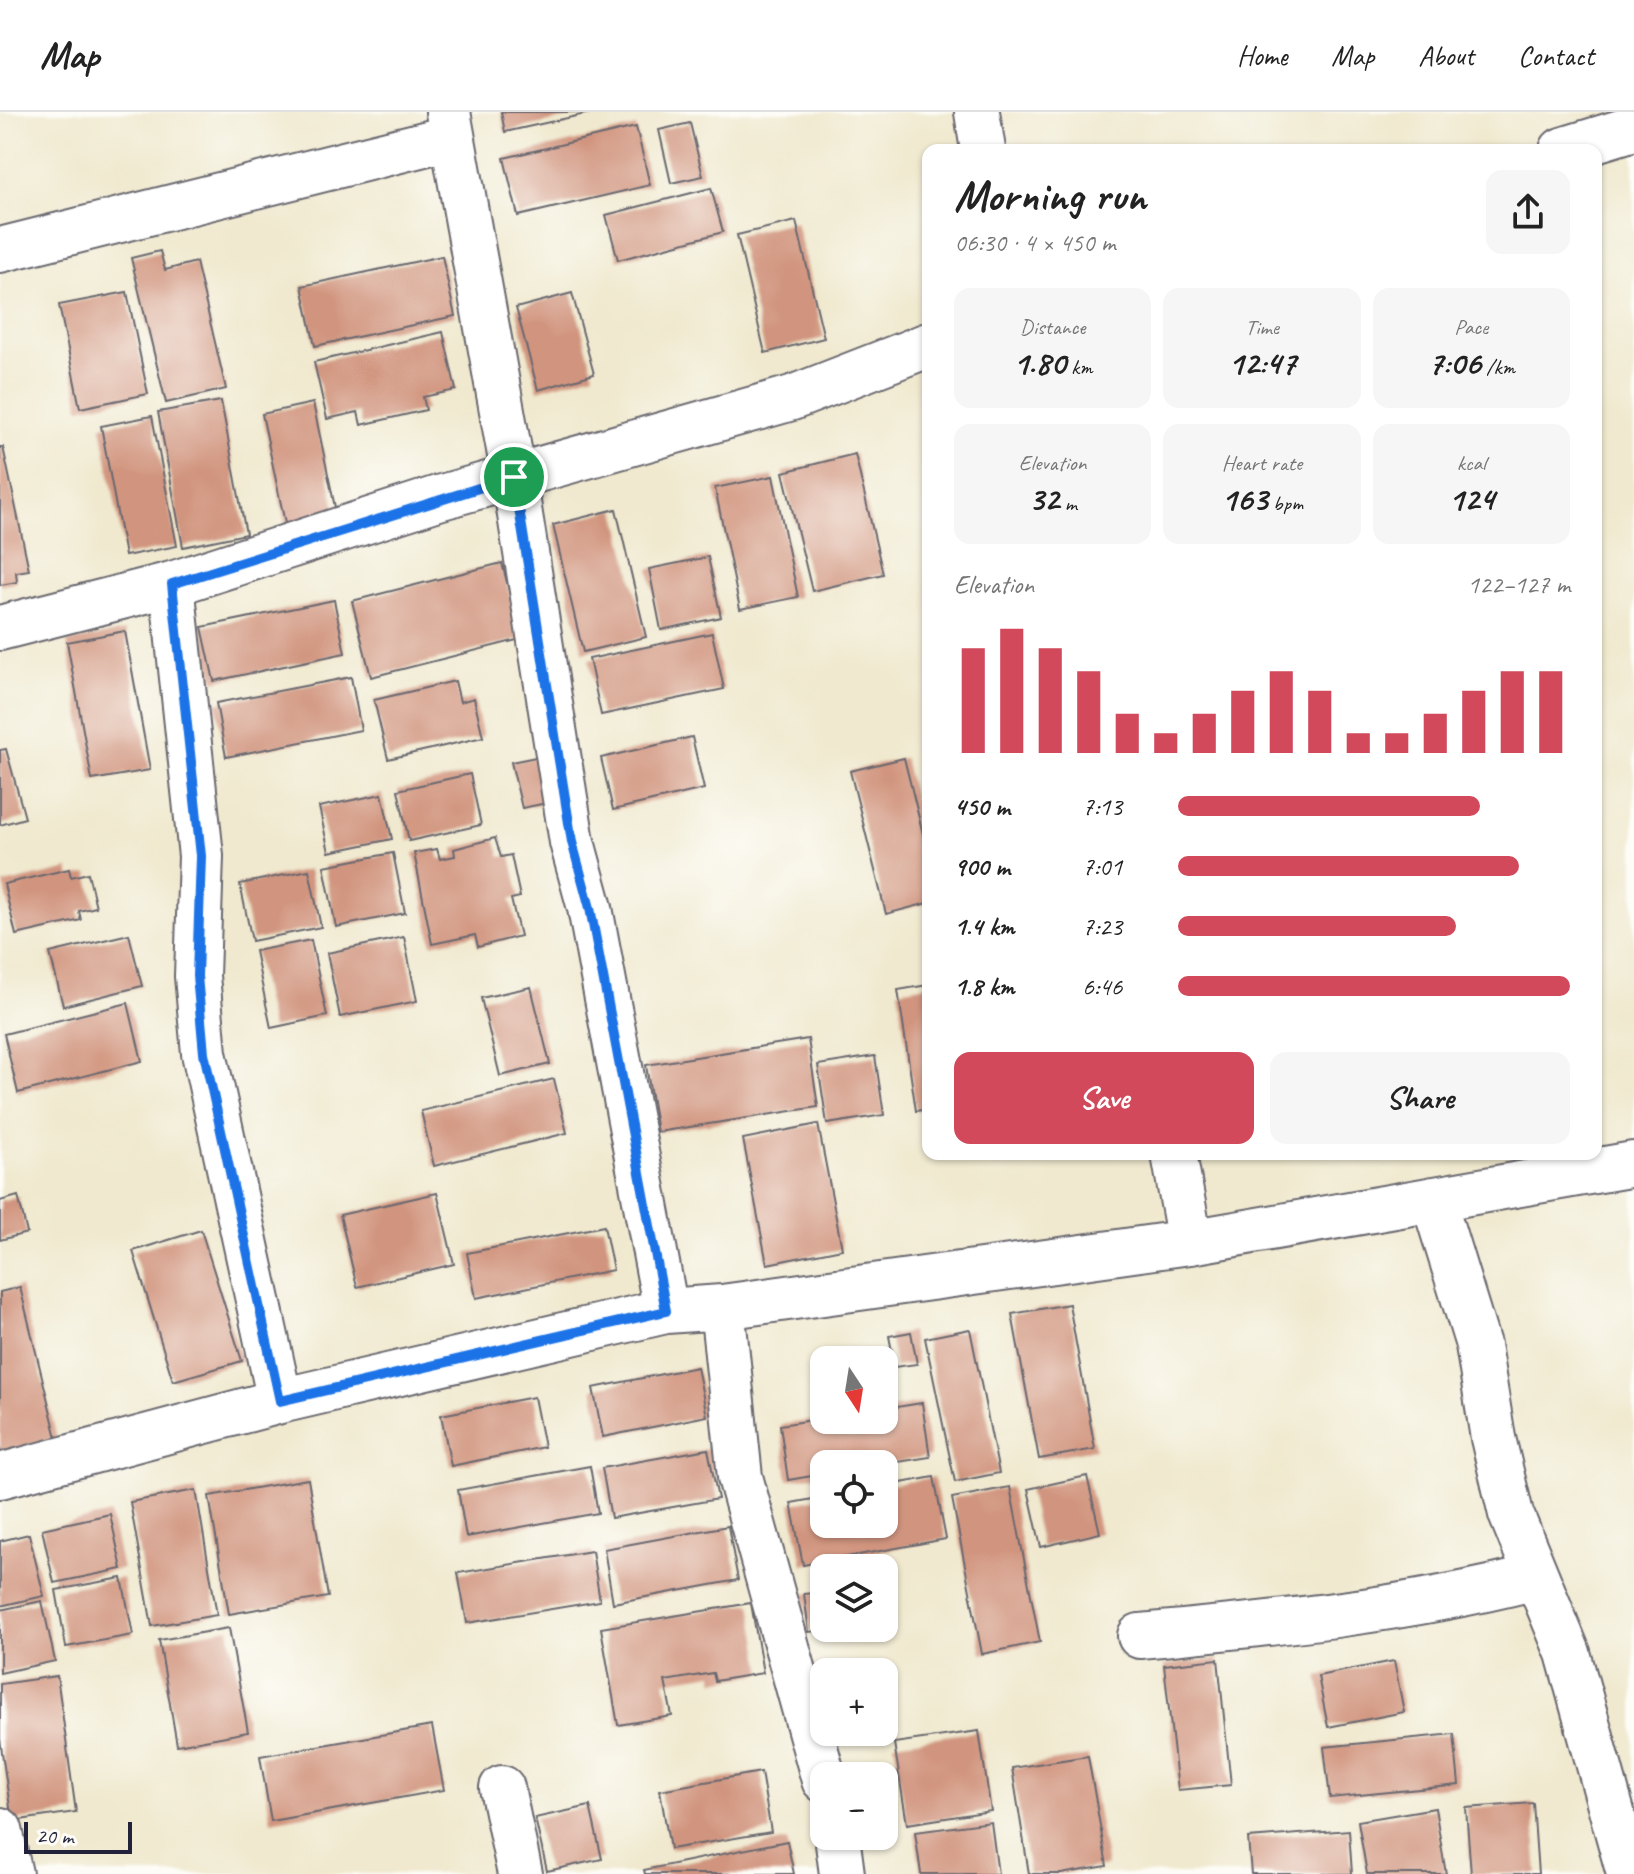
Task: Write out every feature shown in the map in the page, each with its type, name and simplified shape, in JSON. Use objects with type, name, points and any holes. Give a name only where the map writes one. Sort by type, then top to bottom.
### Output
[{"type":"street","points":[[977,112],[982,144]]},
{"type":"street","points":[[0,250],[450,125],[514,477],[572,842],[590,908],[666,1311]]},
{"type":"street","points":[[1582,144],[1634,128]]},
{"type":"street","points":[[0,628],[172,584],[514,477],[792,398],[922,347]]},
{"type":"street","points":[[172,584],[201,856],[197,976],[204,1053],[280,1401]]},
{"type":"street","points":[[1175,1160],[1190,1242]]},
{"type":"street","points":[[0,1476],[280,1401],[666,1311],[722,1307],[1190,1242],[1634,1164]]},
{"type":"street","points":[[1433,1199],[1478,1345],[1493,1438],[1511,1514],[1568,1653],[1629,1874]]},
{"type":"street","points":[[722,1307],[740,1477],[819,1762]]},
{"type":"street","points":[[1140,1636],[1364,1614],[1448,1599],[1536,1577]]},
{"type":"street","points":[[502,1788],[520,1874]]},
{"type":"street","points":[[0,1830],[10,1874]]},
{"type":"street","points":[[839,1850],[842,1874]]},
{"type":"building","points":[[501,112],[590,112],[590,113],[505,132]]},
{"type":"building","points":[[690,123],[703,176],[671,183],[659,130]]},
{"type":"building","points":[[636,127],[650,185],[518,216],[504,158]]},
{"type":"building","points":[[711,188],[723,232],[618,260],[606,215]]},
{"type":"building","points":[[796,221],[824,338],[765,353],[737,235]]},
{"type":"building","points":[[160,251],[165,270],[196,262],[226,389],[166,403],[131,258]]},
{"type":"building","points":[[442,256],[455,316],[315,346],[302,286]]},
{"type":"building","points":[[127,292],[148,394],[80,408],[59,305]]},
{"type":"building","points":[[572,293],[594,374],[538,390],[516,308]]},
{"type":"building","points":[[443,332],[456,390],[423,397],[426,410],[361,425],[358,412],[327,419],[314,362]]},
{"type":"building","points":[[221,401],[246,534],[183,547],[158,412]]},
{"type":"building","points":[[313,403],[337,517],[286,528],[262,414]]},
{"type":"building","points":[[152,416],[177,546],[125,556],[101,426]]},
{"type":"building","points":[[0,447],[3,447],[29,570],[16,572],[17,582],[0,585]]},
{"type":"building","points":[[855,454],[883,574],[812,591],[783,472]]},
{"type":"building","points":[[773,476],[798,597],[740,609],[715,488]]},
{"type":"building","points":[[616,509],[646,637],[583,652],[553,525]]},
{"type":"building","points":[[708,557],[721,617],[661,630],[649,569]]},
{"type":"building","points":[[502,563],[521,639],[371,677],[352,601]]},
{"type":"building","points":[[334,600],[345,653],[214,681],[202,627]]},
{"type":"building","points":[[125,631],[150,770],[92,780],[67,642]]},
{"type":"building","points":[[712,633],[724,689],[601,715],[589,659]]},
{"type":"building","points":[[351,677],[361,730],[226,757],[216,703]]},
{"type":"building","points":[[455,681],[460,702],[474,698],[483,737],[388,759],[374,700]]},
{"type":"building","points":[[692,737],[704,789],[613,810],[601,758]]},
{"type":"building","points":[[6,749],[25,818],[0,825],[0,750]]},
{"type":"building","points":[[541,756],[552,802],[522,808],[511,762]]},
{"type":"building","points":[[904,758],[922,830],[922,905],[886,914],[850,771]]},
{"type":"building","points":[[470,774],[481,825],[409,841],[398,790]]},
{"type":"building","points":[[382,794],[392,839],[329,852],[319,807]]},
{"type":"building","points":[[495,838],[501,857],[511,855],[520,897],[511,899],[520,936],[478,947],[475,935],[432,944],[414,853],[437,849],[440,859],[455,856],[454,849]]},
{"type":"building","points":[[393,853],[405,913],[336,927],[324,866]]},
{"type":"building","points":[[69,869],[71,877],[88,873],[96,907],[79,911],[81,920],[16,935],[4,884]]},
{"type":"building","points":[[309,870],[321,927],[252,941],[240,884]]},
{"type":"building","points":[[129,934],[142,986],[63,1006],[50,953]]},
{"type":"building","points":[[404,937],[417,1001],[340,1017],[327,953]]},
{"type":"building","points":[[311,940],[327,1016],[271,1028],[255,951]]},
{"type":"building","points":[[922,986],[922,1110],[916,1111],[898,990]]},
{"type":"building","points":[[531,987],[550,1064],[500,1076],[481,998]]},
{"type":"building","points":[[128,1003],[142,1061],[18,1093],[4,1034]]},
{"type":"building","points":[[808,1039],[818,1107],[657,1132],[646,1065]]},
{"type":"building","points":[[875,1056],[884,1115],[827,1124],[818,1065]]},
{"type":"building","points":[[554,1079],[567,1133],[434,1166],[421,1111]]},
{"type":"building","points":[[818,1124],[842,1249],[767,1264],[743,1139]]},
{"type":"building","points":[[437,1193],[454,1264],[357,1287],[340,1215]]},
{"type":"building","points":[[18,1196],[27,1233],[0,1240],[0,1201]]},
{"type":"building","points":[[604,1226],[613,1270],[476,1298],[467,1253]]},
{"type":"building","points":[[201,1230],[242,1361],[173,1381],[133,1251]]},
{"type":"building","points":[[20,1287],[57,1438],[0,1452],[0,1292]]},
{"type":"building","points":[[1069,1304],[1095,1449],[1039,1459],[1012,1314]]},
{"type":"building","points":[[970,1329],[999,1473],[955,1482],[925,1338]]},
{"type":"building","points":[[911,1332],[917,1364],[898,1367],[898,1346],[891,1346],[889,1336]]},
{"type":"building","points":[[697,1367],[707,1416],[603,1437],[593,1388]]},
{"type":"building","points":[[534,1397],[544,1447],[451,1466],[441,1415]]},
{"type":"building","points":[[922,1403],[930,1457],[898,1462],[898,1450],[810,1450],[810,1476],[788,1480],[780,1425],[810,1420],[810,1434],[898,1434],[898,1407]]},
{"type":"building","points":[[708,1449],[718,1499],[611,1518],[602,1468]]},
{"type":"building","points":[[590,1466],[598,1513],[466,1537],[458,1490]]},
{"type":"building","points":[[1087,1476],[1100,1533],[1041,1547],[1028,1489]]},
{"type":"building","points":[[934,1477],[946,1539],[864,1554],[810,1554],[810,1564],[803,1565],[791,1503],[810,1500],[810,1538],[898,1538],[898,1483]]},
{"type":"building","points":[[308,1479],[328,1597],[229,1614],[209,1496]]},
{"type":"building","points":[[1010,1487],[1040,1642],[982,1654],[952,1498]]},
{"type":"building","points":[[196,1490],[217,1615],[152,1626],[130,1502]]},
{"type":"building","points":[[110,1514],[122,1569],[54,1583],[42,1529]]},
{"type":"building","points":[[728,1526],[738,1580],[613,1603],[604,1549]]},
{"type":"building","points":[[29,1534],[44,1596],[0,1606],[0,1541]]},
{"type":"building","points":[[592,1551],[600,1601],[467,1623],[458,1573]]},
{"type":"building","points":[[122,1578],[133,1635],[66,1647],[56,1590]]},
{"type":"building","points":[[810,1593],[810,1632],[809,1632],[804,1594]]},
{"type":"building","points":[[42,1601],[55,1661],[0,1673],[0,1610]]},
{"type":"building","points":[[751,1603],[763,1673],[715,1681],[713,1673],[665,1681],[672,1716],[618,1725],[601,1628]]},
{"type":"building","points":[[229,1628],[248,1732],[177,1745],[159,1640]]},
{"type":"building","points":[[1218,1659],[1231,1785],[1178,1790],[1164,1665]]},
{"type":"building","points":[[1394,1661],[1404,1712],[1328,1727],[1318,1676]]},
{"type":"building","points":[[57,1676],[76,1812],[12,1821],[0,1739],[0,1684]]},
{"type":"building","points":[[432,1726],[444,1790],[271,1821],[260,1756]]},
{"type":"building","points":[[979,1731],[991,1811],[907,1824],[894,1746],[898,1746],[898,1742]]},
{"type":"building","points":[[1454,1734],[1459,1785],[1330,1798],[1324,1747]]},
{"type":"building","points":[[1088,1756],[1107,1866],[1061,1874],[1029,1874],[1012,1768]]},
{"type":"building","points":[[761,1772],[771,1832],[670,1849],[660,1790]]},
{"type":"building","points":[[1533,1803],[1538,1874],[1471,1874],[1466,1808]]},
{"type":"building","points":[[590,1806],[602,1859],[547,1871],[535,1818]]},
{"type":"building","points":[[1435,1808],[1446,1874],[1367,1874],[1358,1821]]},
{"type":"building","points":[[991,1822],[998,1874],[921,1874],[915,1832]]},
{"type":"building","points":[[1349,1830],[1352,1874],[1251,1874],[1248,1838]]},
{"type":"building","points":[[787,1841],[794,1874],[645,1874],[644,1870]]},
{"type":"route","points":[[514,477],[572,842],[590,908],[666,1311],[280,1401],[204,1053],[197,976],[201,856],[172,584],[438,498],[514,477]]}]
